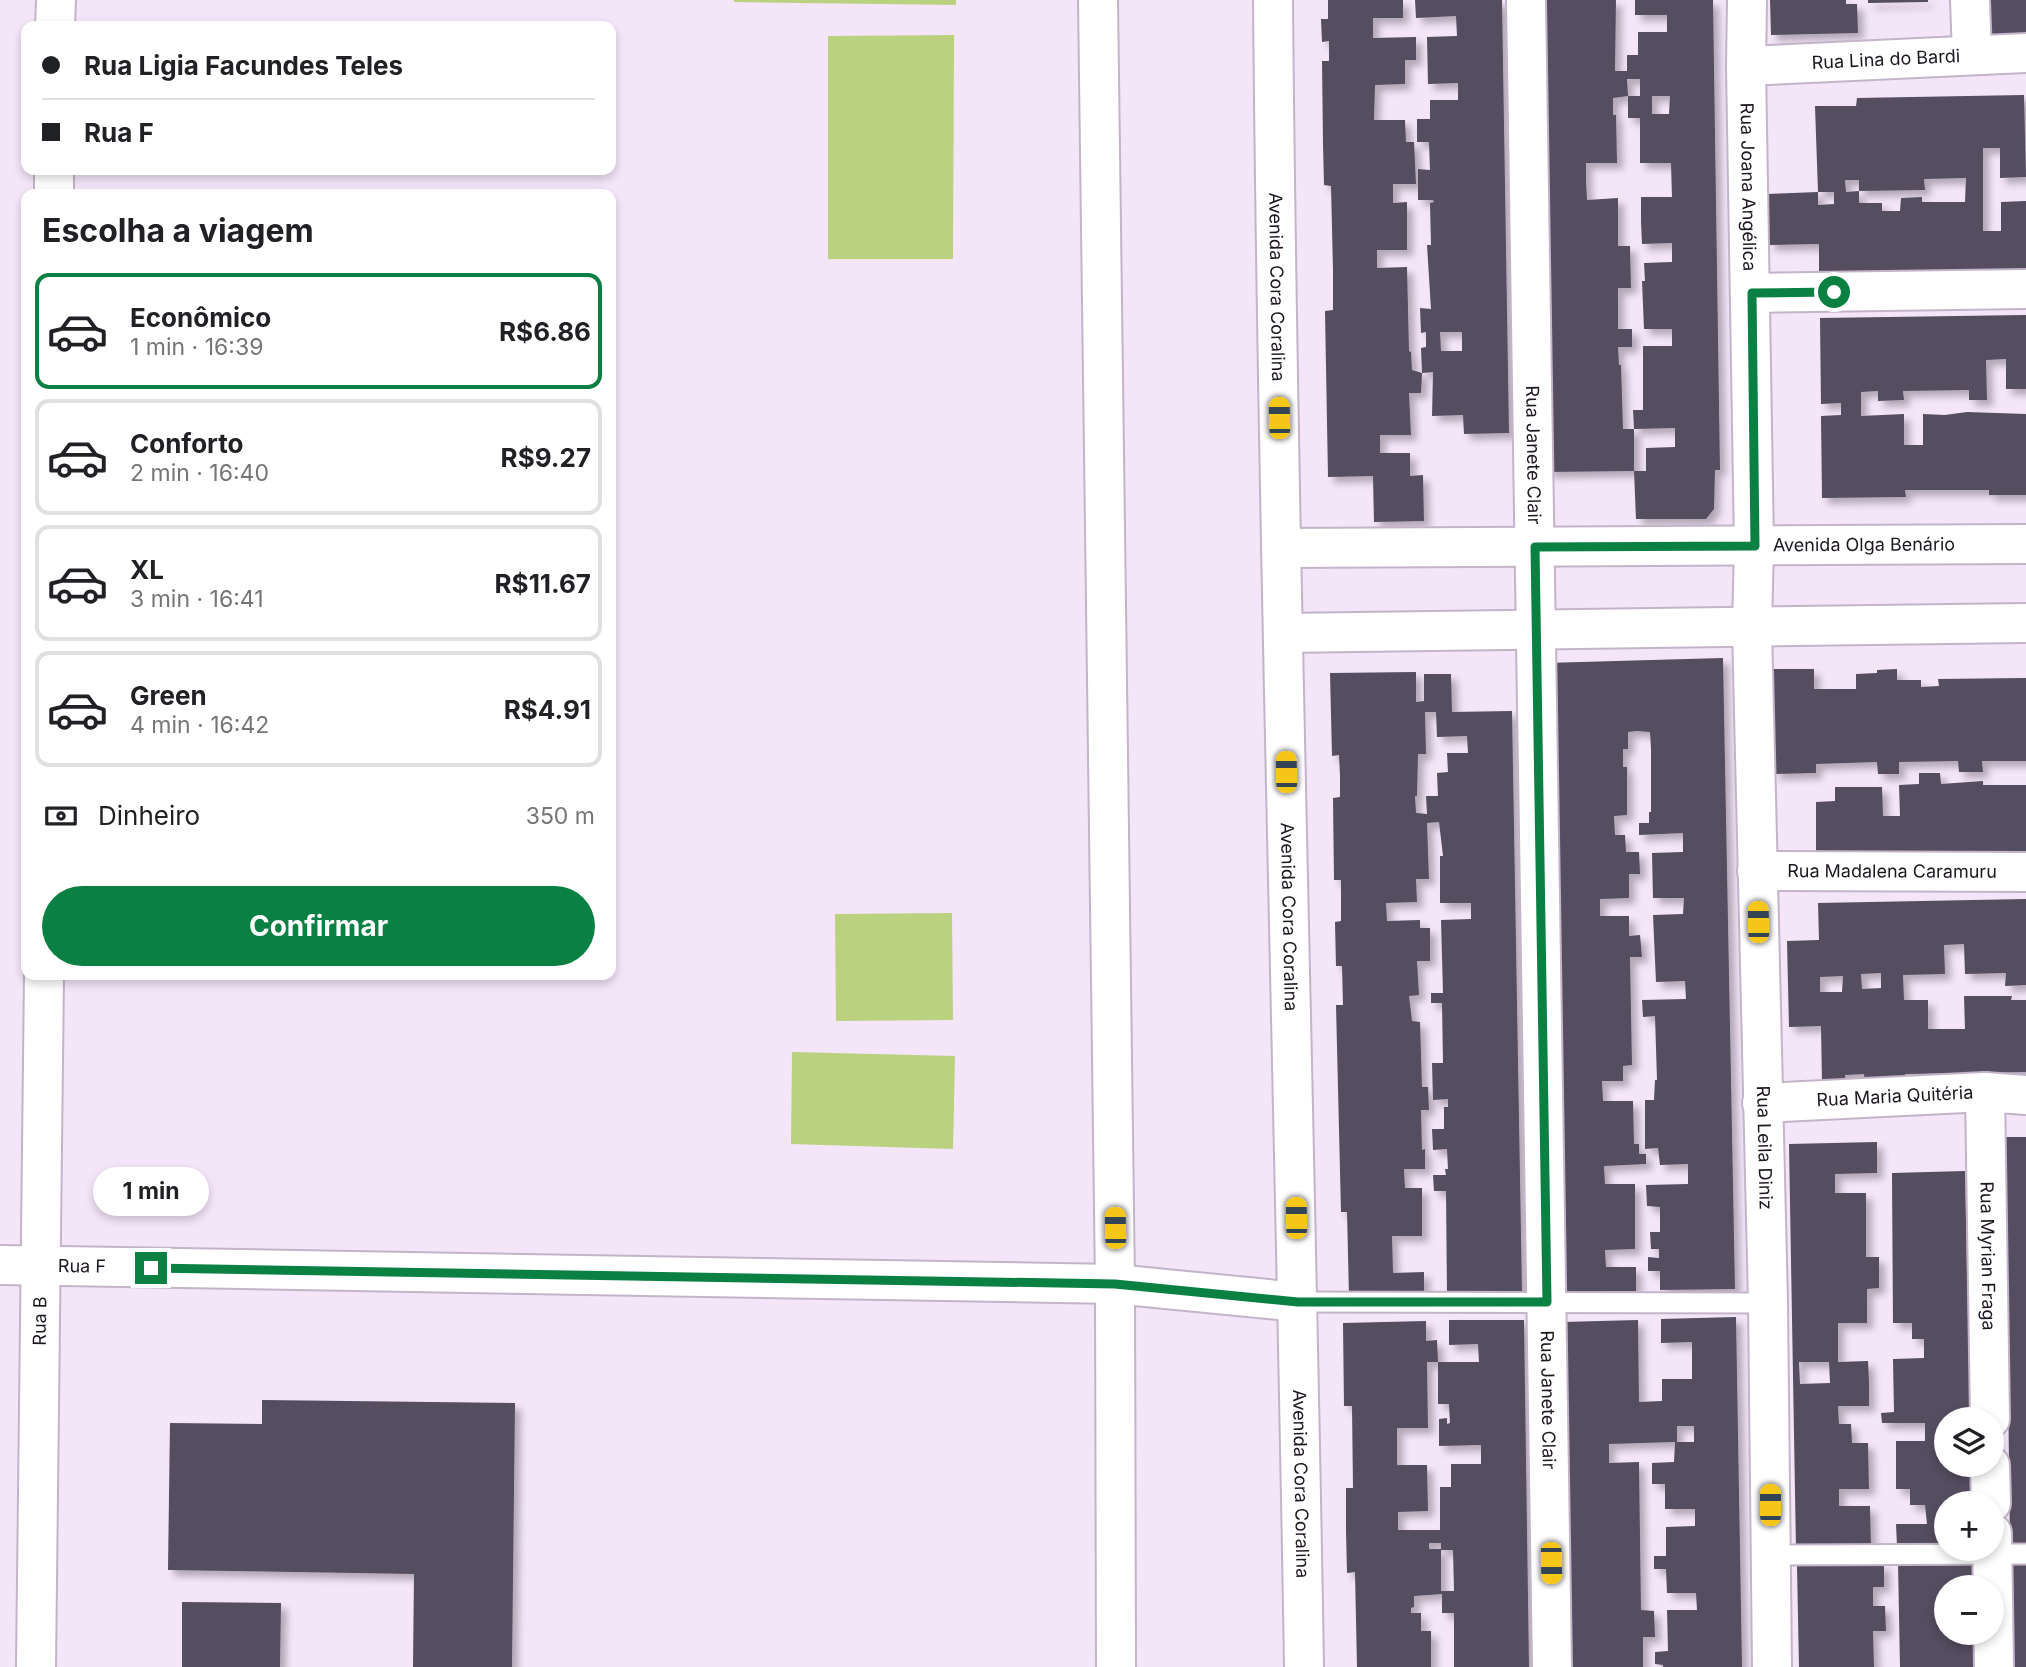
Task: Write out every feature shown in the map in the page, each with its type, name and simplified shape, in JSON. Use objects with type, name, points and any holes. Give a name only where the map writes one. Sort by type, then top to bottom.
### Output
[{"type":"street","points":[[55,21],[56,0]]},
{"type":"street","points":[[1098,0],[1115,1284],[1116,1667]]},
{"type":"street","name":"Avenida Cora Coralina","points":[[1273,0],[1281,548],[1304,1667]]},
{"type":"street","name":"Rua Janete Clair","points":[[1526,0],[1552,1667]]},
{"type":"street","name":"Rua Joana Angélica","points":[[1747,0],[1755,546],[1752,627]]},
{"type":"street","points":[[1970,0],[1972,55]]},
{"type":"street","name":"Rua Lina do Bardi","points":[[1746,65],[2026,53]]},
{"type":"street","points":[[1752,293],[2026,289]]},
{"type":"street","name":"Avenida Olga Benário","points":[[1281,548],[2026,544]]},
{"type":"street","points":[[1283,633],[2026,623]]},
{"type":"street","name":"Rua Leila Diniz","points":[[1752,627],[1768,1303],[1772,1667]]},
{"type":"street","name":"Rua Madalena Caramuru","points":[[1757,871],[2026,872]]},
{"type":"street","name":"Rua B","points":[[36,1667],[44,980]]},
{"type":"street","name":"Rua Maria Quitéria","points":[[1762,1103],[1985,1092],[2026,1095]]},
{"type":"street","name":"Rua Myrian Fraga","points":[[1985,1092],[1990,1407]]},
{"type":"street","name":"Rua F","points":[[0,1265],[1115,1284],[1298,1302]]},
{"type":"street","points":[[1994,1667],[2002,1561]]},
{"type":"lane","points":[[1298,1302],[1768,1303]]},
{"type":"lane","points":[[1770,1555],[1934,1549]]},
{"type":"green space","points":[[956,0],[956,5],[734,2]]},
{"type":"green space","points":[[954,35],[953,259],[828,259],[828,36]]},
{"type":"green space","points":[[952,913],[953,1020],[836,1021],[835,914]]},
{"type":"green space","points":[[792,1052],[955,1056],[953,1149],[791,1144]]},
{"type":"building","points":[[1328,0],[1403,0],[1403,18],[1373,18],[1373,38],[1416,37],[1416,60],[1405,60],[1405,84],[1375,85],[1374,120],[1405,120],[1406,142],[1414,142],[1416,184],[1393,184],[1393,203],[1407,202],[1407,250],[1377,250],[1377,268],[1407,267],[1409,351],[1412,370],[1422,373],[1421,393],[1409,393],[1411,435],[1380,435],[1380,453],[1410,453],[1410,476],[1423,475],[1424,521],[1374,522],[1373,476],[1328,477],[1325,311],[1333,310],[1333,269],[1331,186],[1324,185],[1323,143],[1322,61],[1329,61],[1329,41],[1322,42],[1321,19],[1328,19]]},
{"type":"building","points":[[1415,0],[1502,0],[1509,433],[1464,434],[1463,415],[1432,416],[1433,372],[1422,373],[1421,348],[1426,347],[1426,332],[1421,333],[1420,308],[1431,309],[1427,245],[1431,245],[1430,203],[1434,202],[1418,200],[1418,169],[1430,170],[1429,142],[1417,142],[1417,119],[1430,119],[1430,100],[1458,100],[1458,83],[1428,84],[1427,37],[1457,36],[1456,16],[1416,18]],"holes":[[[1440,332],[1462,332],[1462,351],[1441,351]]]},
{"type":"building","points":[[1539,0],[1616,0],[1615,71],[1627,71],[1627,55],[1638,55],[1638,32],[1667,32],[1667,15],[1635,15],[1635,0],[1713,0],[1720,470],[1715,470],[1714,509],[1706,519],[1636,519],[1634,471],[1547,472]],"holes":[[[1627,79],[1640,79],[1640,96],[1628,96]],[[1628,96],[1628,118],[1640,118],[1640,163],[1671,163],[1672,197],[1641,197],[1641,221],[1642,244],[1672,243],[1672,262],[1644,263],[1645,281],[1642,281],[1644,329],[1672,329],[1672,346],[1643,346],[1643,410],[1633,410],[1634,429],[1623,429],[1618,347],[1632,347],[1632,329],[1618,329],[1618,288],[1631,288],[1630,246],[1618,246],[1618,198],[1587,200],[1586,163],[1617,163],[1613,98]],[[1652,96],[1670,96],[1669,114],[1652,114]],[[1675,428],[1675,447],[1646,448],[1646,471],[1634,471],[1634,429]]]},
{"type":"building","points":[[1770,0],[1846,0],[1846,4],[1857,4],[1858,33],[1771,35]]},
{"type":"building","points":[[1868,0],[1928,0],[1928,2],[1868,3]]},
{"type":"building","points":[[1981,0],[2026,0],[2026,37],[1981,37]]},
{"type":"building","points":[[2024,95],[2026,177],[2000,178],[2000,148],[1983,148],[1983,231],[2001,231],[2001,202],[2026,201],[2026,274],[1819,278],[1819,244],[1769,245],[1767,194],[1818,192],[1815,106],[1856,106],[1857,98]],"holes":[[[1966,178],[1965,202],[1922,202],[1922,197],[1901,198],[1900,211],[1882,211],[1882,203],[1859,203],[1859,191],[1925,190],[1924,179]],[[1845,180],[1859,180],[1859,191],[1846,192]],[[1818,192],[1834,192],[1834,204],[1818,205]]]},
{"type":"building","points":[[2026,315],[2026,389],[2006,389],[2006,359],[1986,360],[1987,400],[1969,400],[1969,390],[1903,391],[1904,400],[1878,401],[1878,391],[1861,392],[1861,416],[1904,414],[1904,445],[1923,445],[1923,414],[2026,414],[2026,495],[1989,495],[1989,490],[1905,490],[1906,497],[1822,498],[1821,416],[1841,415],[1841,403],[1821,404],[1820,318]]},
{"type":"building","points":[[1723,658],[1735,1289],[1660,1290],[1660,1271],[1648,1271],[1648,1257],[1659,1258],[1659,1249],[1651,1249],[1650,1232],[1660,1232],[1660,1207],[1647,1206],[1646,1185],[1688,1184],[1688,1164],[1660,1165],[1658,1148],[1645,1149],[1645,1100],[1654,1100],[1657,1080],[1655,1016],[1643,1017],[1642,1000],[1686,999],[1685,981],[1656,982],[1653,915],[1683,914],[1684,898],[1653,898],[1652,853],[1683,852],[1683,833],[1639,835],[1639,823],[1649,823],[1651,812],[1651,749],[1650,732],[1637,731],[1628,732],[1628,749],[1623,749],[1623,767],[1627,767],[1627,815],[1614,816],[1615,835],[1625,835],[1626,852],[1639,852],[1640,874],[1629,874],[1629,898],[1600,899],[1600,916],[1629,916],[1629,936],[1640,935],[1642,957],[1630,957],[1632,1065],[1623,1066],[1623,1081],[1602,1081],[1603,1101],[1633,1101],[1634,1144],[1639,1144],[1639,1154],[1646,1154],[1646,1164],[1604,1166],[1605,1184],[1635,1184],[1635,1249],[1605,1250],[1606,1267],[1636,1267],[1636,1291],[1562,1292],[1545,663]]},
{"type":"building","points":[[1772,669],[1814,669],[1814,689],[1856,689],[1856,674],[1877,673],[1877,670],[1897,669],[1897,680],[1921,680],[1921,687],[1939,686],[1938,679],[2026,678],[2026,761],[1982,761],[1983,772],[1959,772],[1958,761],[1899,762],[1899,774],[1878,774],[1877,762],[1816,764],[1816,773],[1774,774]]},
{"type":"building","points":[[1416,672],[1416,702],[1424,701],[1424,674],[1451,674],[1452,712],[1512,711],[1522,1293],[1447,1294],[1446,1191],[1434,1191],[1433,1175],[1446,1175],[1447,1149],[1433,1150],[1432,1129],[1444,1129],[1444,1107],[1448,1107],[1448,1099],[1433,1100],[1432,1063],[1443,1063],[1442,1003],[1431,1003],[1431,993],[1443,993],[1441,920],[1471,919],[1471,903],[1440,903],[1440,856],[1443,856],[1439,822],[1427,823],[1429,879],[1416,879],[1417,902],[1386,903],[1387,921],[1420,920],[1420,928],[1430,928],[1430,961],[1417,961],[1419,995],[1409,996],[1412,1021],[1420,1022],[1422,1087],[1428,1087],[1429,1110],[1421,1110],[1425,1169],[1404,1169],[1405,1188],[1422,1188],[1422,1236],[1392,1236],[1393,1273],[1424,1272],[1424,1295],[1349,1296],[1347,1212],[1341,1212],[1336,1005],[1343,1005],[1342,966],[1336,966],[1335,922],[1341,921],[1341,880],[1334,880],[1333,798],[1340,797],[1340,776],[1339,755],[1332,756],[1330,673]],"holes":[[[1425,712],[1436,712],[1437,737],[1467,736],[1468,753],[1447,753],[1448,772],[1437,773],[1438,796],[1426,796],[1427,814],[1416,813],[1418,754],[1426,754]]]},
{"type":"building","points":[[1919,773],[1940,773],[1941,784],[1983,781],[1983,785],[2026,785],[2026,858],[1816,861],[1816,802],[1835,801],[1835,787],[1882,787],[1883,816],[1900,816],[1899,785],[1919,784]]},
{"type":"building","points":[[2026,899],[2026,985],[2005,986],[2006,973],[1965,974],[1964,944],[1944,945],[1945,974],[1903,975],[1904,1000],[1928,1000],[1928,1029],[1965,1029],[1964,996],[2012,996],[2011,1000],[2026,1000],[2026,1072],[1905,1074],[1906,1081],[1865,1082],[1864,1074],[1845,1075],[1845,1082],[1822,1083],[1821,1026],[1789,1027],[1787,941],[1819,940],[1818,903]],"holes":[[[1881,973],[1881,988],[1862,989],[1861,974]],[[1843,976],[1842,992],[1820,992],[1820,977]]]},
{"type":"building","points":[[2005,1137],[2026,1137],[2026,1546],[2010,1546]]},
{"type":"building","points":[[1877,1142],[1877,1173],[1835,1174],[1835,1193],[1866,1193],[1866,1257],[1879,1257],[1879,1288],[1867,1289],[1867,1323],[1838,1323],[1838,1362],[1868,1361],[1869,1382],[1869,1406],[1838,1406],[1839,1424],[1851,1424],[1852,1443],[1868,1443],[1869,1489],[1839,1489],[1839,1506],[1870,1506],[1871,1547],[1796,1549],[1789,1144]],"holes":[[[1799,1362],[1829,1362],[1830,1383],[1800,1384]]]},
{"type":"building","points":[[1965,1171],[1970,1407],[1934,1407],[1934,1477],[1970,1477],[1971,1491],[1934,1491],[1934,1546],[1897,1546],[1896,1524],[1927,1524],[1925,1505],[1910,1505],[1910,1489],[1896,1489],[1896,1441],[1925,1441],[1925,1423],[1882,1423],[1881,1413],[1894,1412],[1893,1359],[1924,1358],[1924,1339],[1912,1339],[1912,1323],[1893,1323],[1892,1173]]},
{"type":"building","points":[[1736,1317],[1742,1667],[1663,1667],[1655,1664],[1655,1652],[1668,1651],[1667,1610],[1697,1610],[1696,1593],[1667,1593],[1666,1569],[1654,1569],[1654,1556],[1666,1556],[1666,1527],[1695,1526],[1695,1509],[1665,1509],[1665,1484],[1652,1484],[1652,1463],[1674,1462],[1675,1442],[1609,1444],[1609,1463],[1639,1462],[1641,1610],[1654,1611],[1655,1637],[1643,1637],[1643,1667],[1569,1667],[1563,1322],[1638,1320],[1639,1402],[1662,1401],[1662,1379],[1692,1379],[1692,1342],[1661,1343],[1661,1319]],"holes":[[[1677,1426],[1694,1426],[1694,1442],[1677,1442]]]},
{"type":"building","points":[[1449,1320],[1524,1320],[1529,1667],[1454,1667],[1454,1613],[1442,1613],[1442,1594],[1414,1596],[1414,1607],[1411,1608],[1411,1613],[1421,1613],[1421,1631],[1431,1631],[1431,1667],[1357,1667],[1355,1572],[1347,1573],[1346,1488],[1353,1488],[1352,1406],[1344,1406],[1343,1323],[1426,1321],[1426,1341],[1437,1340],[1438,1362],[1479,1362],[1478,1344],[1449,1345]],"holes":[[[1427,1362],[1438,1362],[1438,1404],[1449,1404],[1450,1423],[1447,1424],[1447,1418],[1439,1419],[1439,1446],[1481,1445],[1481,1464],[1451,1464],[1451,1487],[1440,1487],[1440,1530],[1398,1530],[1398,1512],[1428,1511],[1427,1465],[1397,1465],[1397,1428],[1428,1428]],[[1429,1543],[1441,1543],[1441,1549],[1429,1549]],[[1441,1550],[1453,1550],[1454,1591],[1441,1591]]]},
{"type":"building","points":[[262,1400],[515,1403],[512,1667],[413,1667],[414,1574],[168,1570],[170,1423],[262,1424]]},
{"type":"building","points":[[1973,1562],[1974,1575],[1934,1575],[1934,1645],[1974,1645],[1974,1667],[1900,1667],[1898,1563]]},
{"type":"building","points":[[2011,1562],[2026,1562],[2026,1667],[2013,1667]]},
{"type":"building","points":[[1884,1564],[1884,1587],[1873,1587],[1873,1606],[1885,1606],[1886,1631],[1873,1631],[1874,1667],[1799,1667],[1797,1566]]},
{"type":"building","points":[[182,1602],[281,1603],[280,1667],[182,1667]]},
{"type":"route","points":[[151,1268],[1115,1284],[1298,1302],[1547,1302],[1535,547],[1755,546],[1752,293],[1834,292]]}]
